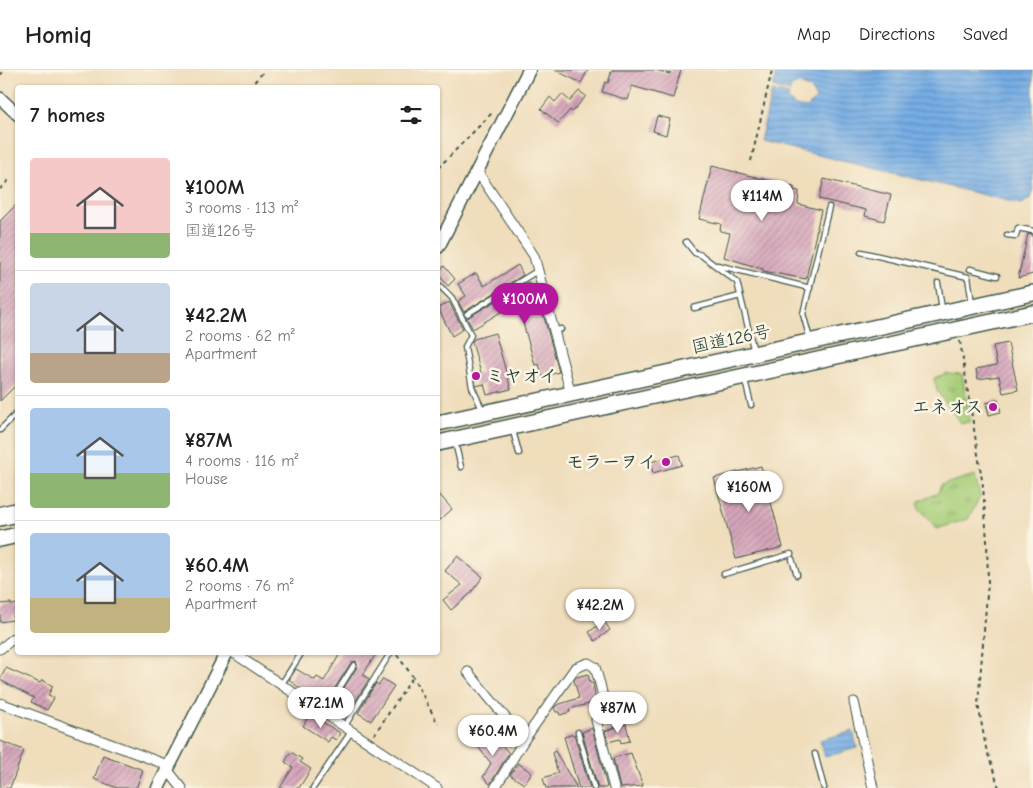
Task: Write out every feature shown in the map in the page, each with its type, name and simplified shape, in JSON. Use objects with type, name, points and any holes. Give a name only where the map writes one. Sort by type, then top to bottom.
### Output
[{"type":"highway","name":"国道126号","points":[[440,423],[1033,293]]},
{"type":"highway","points":[[440,442],[1033,313]]},
{"type":"highway","points":[[0,518],[15,515]]},
{"type":"highway","points":[[0,539],[15,536]]},
{"type":"main road","points":[[440,242],[529,70]]},
{"type":"main road","points":[[158,788],[225,655]]},
{"type":"street","points":[[0,98],[15,112]]},
{"type":"street","points":[[477,171],[534,256],[537,271],[557,330],[571,394]]},
{"type":"street","points":[[0,650],[15,638]]},
{"type":"street","points":[[236,655],[437,788]]},
{"type":"street","points":[[495,788],[524,740],[575,668],[588,663],[595,668],[604,698],[602,709],[596,720],[614,788]]},
{"type":"street","points":[[468,672],[524,740]]},
{"type":"street","points":[[854,702],[872,788]]},
{"type":"street","points":[[0,703],[162,763],[182,788]]},
{"type":"lane","points":[[810,341],[803,314],[829,207]]},
{"type":"lane","points":[[1007,235],[1016,236],[1018,228],[1033,231]]},
{"type":"lane","points":[[686,242],[695,253],[701,255],[737,282],[754,353]]},
{"type":"lane","points":[[861,252],[968,277],[973,305]]},
{"type":"lane","points":[[714,265],[810,288]]},
{"type":"lane","points":[[970,269],[997,276]]},
{"type":"lane","points":[[467,314],[537,271]]},
{"type":"lane","points":[[938,284],[942,312]]},
{"type":"lane","points":[[440,286],[456,305],[470,335],[465,347],[472,387],[485,412]]},
{"type":"lane","points":[[694,308],[740,296]]},
{"type":"lane","points":[[744,376],[751,405]]},
{"type":"lane","points":[[0,430],[15,415]]},
{"type":"lane","points":[[512,427],[519,453]]},
{"type":"lane","points":[[454,439],[461,467]]},
{"type":"lane","points":[[0,509],[15,506]]},
{"type":"lane","points":[[724,574],[792,556],[797,575]]},
{"type":"lane","points":[[281,685],[300,655]]},
{"type":"lane","points":[[313,788],[389,655]]},
{"type":"lane","points":[[323,713],[354,665]]},
{"type":"lane","points":[[578,732],[594,788]]},
{"type":"lane","points":[[815,754],[824,788]]},
{"type":"path","points":[[0,76],[5,70]]},
{"type":"path","points":[[252,85],[265,70]]},
{"type":"path","points":[[751,161],[772,70]]},
{"type":"path","points":[[440,166],[493,113]]},
{"type":"path","points":[[0,189],[11,178]]},
{"type":"path","points":[[960,329],[983,486],[987,541],[988,582],[978,704],[986,748],[999,788]]},
{"type":"path","points":[[397,655],[413,677],[438,724]]},
{"type":"path","points":[[369,744],[413,677]]},
{"type":"green space","points":[[947,373],[962,374],[970,422],[960,423],[937,391],[934,378]]},
{"type":"green space","points":[[975,475],[980,497],[968,519],[937,529],[918,507],[919,501],[938,493],[941,485]]},
{"type":"water","points":[[777,70],[1033,70],[1033,188],[1030,199],[1021,204],[760,141],[772,91],[789,95],[788,100],[795,106],[807,108],[816,99],[812,90],[798,83],[791,86],[790,92],[773,87]]},
{"type":"water","points":[[853,731],[857,748],[825,757],[820,740]]},
{"type":"building","points":[[555,70],[588,70],[581,83]]},
{"type":"building","points":[[612,70],[656,70],[670,74],[671,70],[681,70],[673,98],[632,86],[628,100],[602,92],[605,82],[608,83]]},
{"type":"building","points":[[579,91],[586,96],[572,112],[570,110],[558,123],[541,109],[550,97],[555,102],[562,94],[570,101]]},
{"type":"building","points":[[657,116],[670,119],[666,135],[653,131]]},
{"type":"building","points":[[712,166],[794,187],[794,190],[799,191],[798,204],[821,210],[806,279],[763,271],[763,269],[724,257],[730,233],[720,231],[721,224],[699,219]]},
{"type":"building","points":[[824,179],[891,195],[884,221],[865,216],[866,210],[819,199]]},
{"type":"building","points":[[15,206],[15,386],[0,401],[0,221]]},
{"type":"building","points":[[1028,234],[1033,235],[1033,274],[1018,278]]},
{"type":"building","points":[[518,265],[523,275],[464,312],[458,301],[466,296],[458,284],[476,273],[484,286]]},
{"type":"building","points":[[444,266],[455,279],[448,286],[440,276],[440,271]]},
{"type":"building","points":[[528,282],[539,299],[559,372],[543,377],[539,364],[535,365],[517,302],[473,329],[467,318]]},
{"type":"building","points":[[449,302],[463,329],[452,336],[440,312],[440,307]]},
{"type":"building","points":[[495,333],[511,389],[487,395],[484,384],[476,386],[474,375],[481,373],[472,342],[474,339]]},
{"type":"building","points":[[1008,343],[1018,390],[1003,393],[999,376],[978,379],[976,369],[997,365],[993,346]]},
{"type":"building","points":[[998,400],[1001,412],[989,415],[986,403]]},
{"type":"building","points":[[679,455],[682,465],[653,473],[650,462]]},
{"type":"building","points":[[761,466],[783,547],[736,559],[714,478]]},
{"type":"building","points":[[440,495],[452,509],[440,520]]},
{"type":"building","points":[[457,556],[483,577],[469,595],[451,610],[443,600],[462,585],[445,571]]},
{"type":"building","points":[[0,604],[15,604],[13,620],[0,622]]},
{"type":"building","points":[[604,621],[610,630],[595,641],[589,632]]},
{"type":"building","points":[[339,655],[375,655],[363,675],[369,679],[346,716],[332,707],[357,667],[356,661],[351,663],[325,703],[322,701],[321,704],[289,680],[296,669],[315,680],[317,677],[324,681]]},
{"type":"building","points":[[6,668],[40,683],[42,680],[53,686],[48,695],[54,698],[47,710],[31,702],[34,698],[0,680]]},
{"type":"building","points":[[588,674],[590,683],[593,683],[596,702],[569,709],[570,712],[560,715],[559,712],[556,712],[554,708],[557,705],[579,698],[574,680],[576,677]]},
{"type":"building","points":[[383,679],[394,686],[371,721],[358,713],[376,683],[379,685]]},
{"type":"building","points":[[310,714],[340,733],[336,740],[331,737],[328,742],[303,726]]},
{"type":"building","points":[[626,724],[630,741],[621,743],[620,739],[608,742],[605,731]]},
{"type":"building","points":[[592,728],[607,787],[605,788],[598,788],[582,732]]},
{"type":"building","points":[[574,734],[590,788],[579,788],[564,737]]},
{"type":"building","points":[[492,735],[509,753],[490,784],[483,777],[491,763],[478,747]]},
{"type":"building","points":[[0,741],[24,750],[10,788],[0,788]]},
{"type":"building","points":[[555,751],[577,788],[546,788],[543,778],[558,773],[552,753]]},
{"type":"building","points":[[291,752],[302,759],[300,762],[311,769],[299,788],[280,788],[293,767],[285,762]]},
{"type":"building","points":[[631,753],[643,786],[620,788],[613,758]]},
{"type":"building","points":[[103,755],[143,770],[136,788],[117,788],[94,779]]},
{"type":"building","points":[[518,763],[532,773],[524,784],[510,775]]},
{"type":"place","name":"ミヤオイ","points":[[476,376]]},
{"type":"place","name":"エネオス","points":[[993,407]]},
{"type":"place","name":"モラーヲイ","points":[[666,462]]}]
